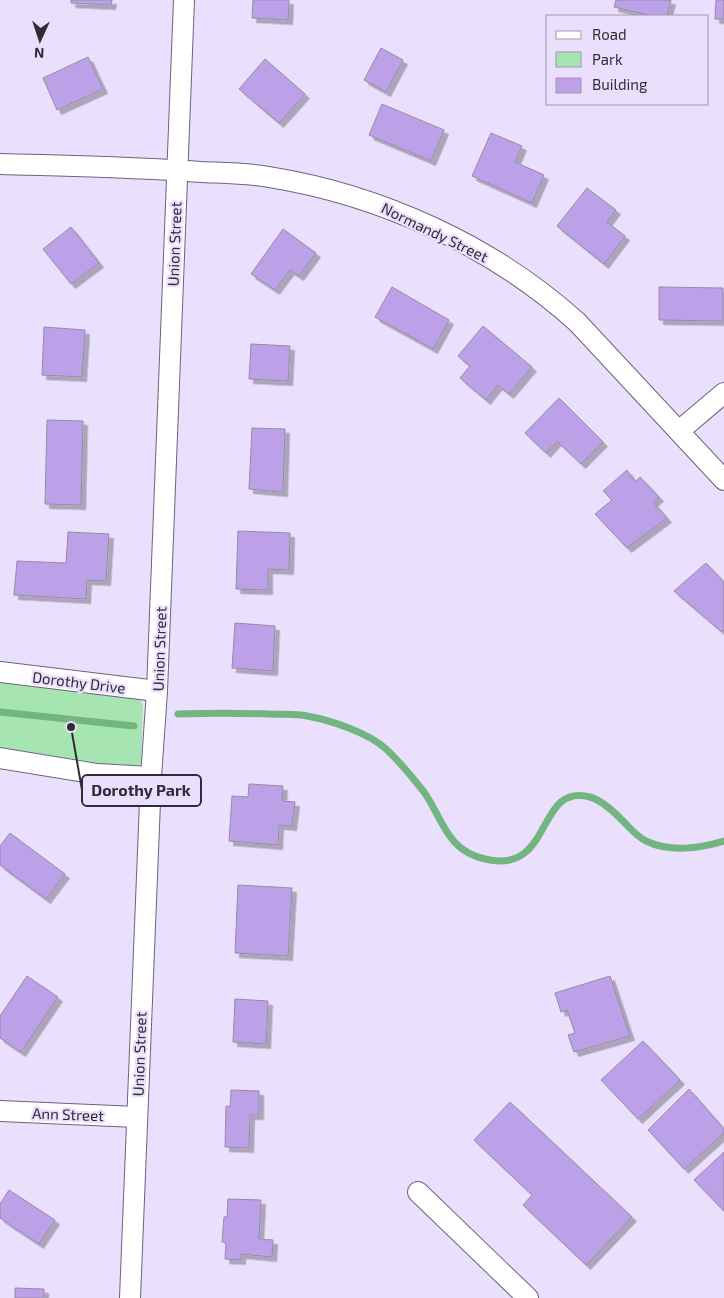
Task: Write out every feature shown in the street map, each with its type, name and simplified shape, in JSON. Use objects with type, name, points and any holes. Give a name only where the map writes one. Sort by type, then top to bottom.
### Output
[{"type":"street","name":"Union Street","points":[[130,1298],[151,777],[157,692],[184,0]]},
{"type":"street","name":"Normandy Street","points":[[0,164],[176,170],[268,176],[321,188],[379,205],[446,234],[504,266],[556,302],[577,322],[724,480]]},
{"type":"street","points":[[679,431],[724,393]]},
{"type":"street","name":"Dorothy Drive","points":[[0,672],[157,692]]},
{"type":"street","points":[[0,758],[97,774],[151,777]]},
{"type":"street","name":"Ann Street","points":[[0,1111],[137,1117]]},
{"type":"street","points":[[418,1192],[528,1298]]},
{"type":"green space","points":[[0,679],[139,697],[143,705],[141,764],[128,768],[0,749]]},
{"type":"building","points":[[71,0],[112,0],[111,5],[71,3]]},
{"type":"building","points":[[253,0],[289,0],[288,20],[252,18]]},
{"type":"building","points":[[616,0],[671,0],[667,15],[648,15],[614,7]]},
{"type":"building","points":[[716,0],[724,0],[724,19],[715,19]]},
{"type":"building","points":[[381,48],[403,60],[386,92],[364,80]]},
{"type":"building","points":[[88,57],[103,89],[57,110],[43,78]]},
{"type":"building","points":[[265,59],[305,94],[279,123],[239,89]]},
{"type":"building","points":[[382,104],[444,130],[431,161],[369,135]]},
{"type":"building","points":[[491,133],[522,146],[515,162],[544,175],[532,203],[472,176]]},
{"type":"building","points":[[587,188],[616,210],[607,222],[625,236],[604,264],[557,226]]},
{"type":"building","points":[[71,227],[99,263],[71,284],[43,249]]},
{"type":"building","points":[[283,229],[316,253],[299,276],[290,270],[275,290],[251,274]]},
{"type":"building","points":[[392,287],[449,320],[433,349],[375,317]]},
{"type":"building","points":[[659,287],[723,288],[723,321],[659,320]]},
{"type":"building","points":[[483,326],[532,367],[509,394],[498,385],[486,400],[460,378],[470,366],[458,356]]},
{"type":"building","points":[[44,327],[85,330],[82,377],[42,375]]},
{"type":"building","points":[[251,344],[290,346],[288,381],[249,379]]},
{"type":"building","points":[[559,398],[603,442],[581,464],[557,441],[546,453],[525,433]]},
{"type":"building","points":[[47,420],[83,421],[81,505],[45,504]]},
{"type":"building","points":[[252,428],[285,429],[283,492],[249,489]]},
{"type":"building","points":[[627,470],[635,482],[640,477],[659,497],[653,502],[667,518],[627,548],[595,514],[612,500],[603,491]]},
{"type":"building","points":[[238,531],[290,533],[289,570],[268,569],[268,590],[236,589]]},
{"type":"building","points":[[68,532],[109,534],[106,581],[87,580],[86,599],[14,595],[17,561],[66,563]]},
{"type":"building","points":[[706,563],[724,582],[724,630],[722,632],[674,591]]},
{"type":"building","points":[[235,623],[275,626],[273,671],[232,668]]},
{"type":"building","points":[[249,784],[283,786],[282,801],[295,802],[292,826],[279,825],[278,845],[229,841],[232,796],[248,797]]},
{"type":"building","points":[[10,833],[65,874],[46,899],[0,865],[0,846]]},
{"type":"building","points":[[238,885],[292,888],[288,956],[235,953]]},
{"type":"building","points":[[27,976],[58,997],[21,1052],[0,1038],[0,1016]]},
{"type":"building","points":[[610,976],[630,1036],[574,1052],[568,1035],[575,1033],[567,1010],[561,1012],[555,993]]},
{"type":"building","points":[[235,999],[268,1001],[266,1044],[233,1042]]},
{"type":"building","points":[[643,1041],[680,1080],[638,1119],[601,1080]]},
{"type":"building","points":[[689,1089],[724,1129],[724,1133],[684,1169],[648,1130]]},
{"type":"building","points":[[231,1090],[259,1091],[259,1115],[250,1115],[249,1148],[225,1147],[226,1106],[230,1107]]},
{"type":"building","points":[[510,1102],[632,1217],[586,1265],[523,1205],[532,1195],[474,1140]]},
{"type":"building","points":[[724,1152],[724,1211],[694,1180]]},
{"type":"building","points":[[9,1190],[55,1220],[39,1244],[0,1218],[0,1204]]},
{"type":"building","points":[[228,1199],[261,1200],[259,1239],[273,1240],[272,1257],[241,1254],[241,1260],[225,1259],[226,1243],[222,1242]]},
{"type":"building","points":[[15,1288],[44,1289],[44,1298],[15,1298]]},
{"type":"waterway","points":[[0,712],[134,726]]},
{"type":"waterway","points":[[178,714],[298,715],[327,721],[360,733],[379,743],[406,770],[424,792],[454,841],[472,855],[485,859],[507,861],[523,854],[534,843],[560,803],[573,796],[590,797],[607,806],[639,837],[656,845],[685,848],[705,846],[724,841]]},
{"type":"place","name":"Dorothy Park","points":[[71,727]]}]
